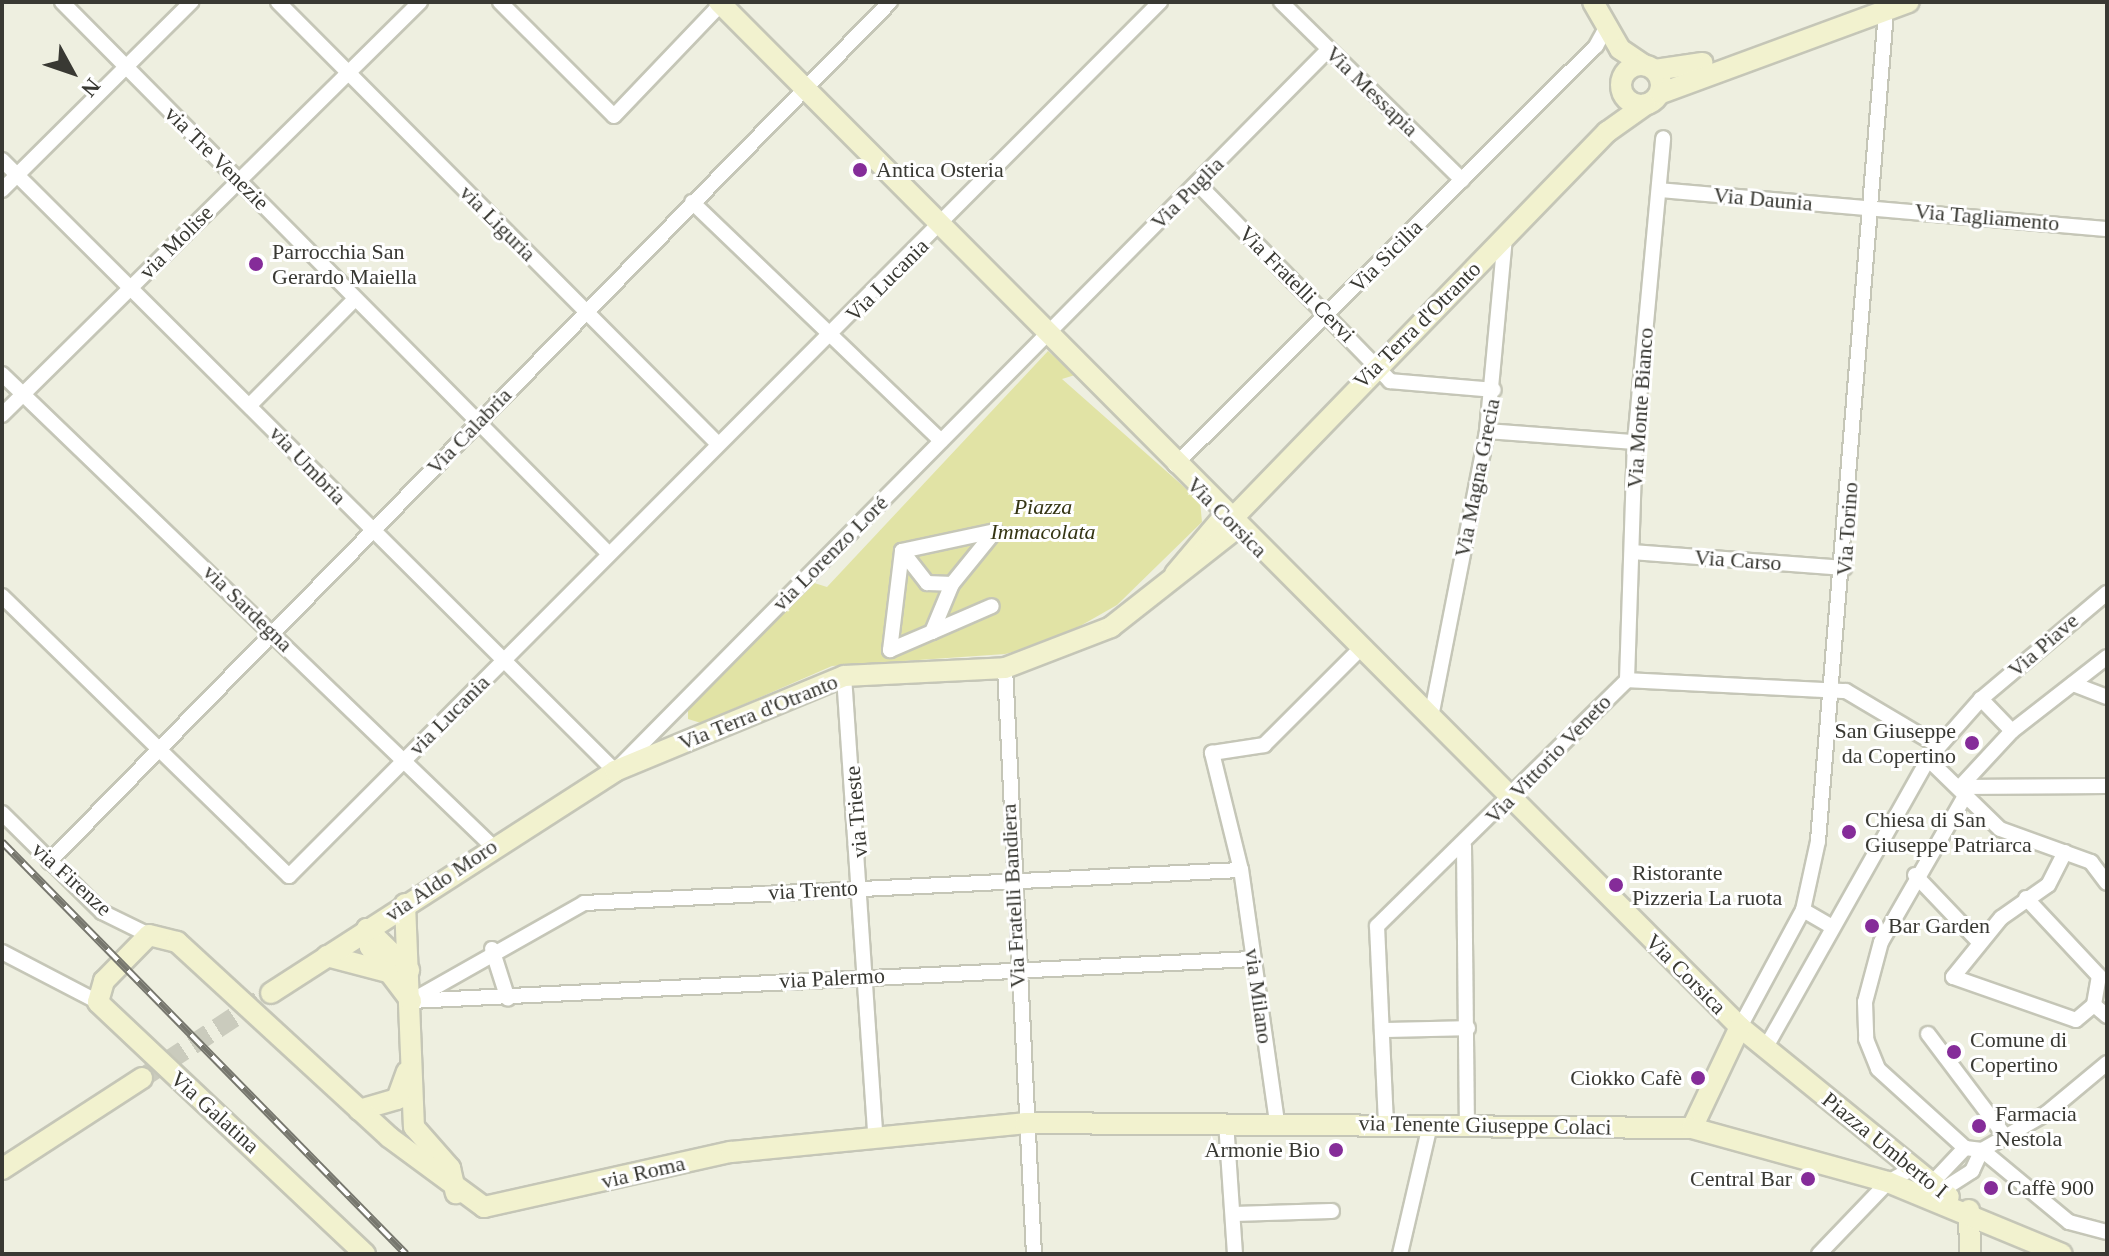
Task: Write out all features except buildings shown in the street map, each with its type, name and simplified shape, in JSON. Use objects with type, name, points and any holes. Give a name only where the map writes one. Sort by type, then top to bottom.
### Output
[{"type":"street","name":"via Tre Venezie","points":[[62,2],[609,554]]},
{"type":"street","points":[[2,190],[191,2]]},
{"type":"street","name":"via Liguria","points":[[278,2],[718,444]]},
{"type":"street","name":"via Molise","points":[[2,415],[420,2]]},
{"type":"street","points":[[500,2],[614,116],[720,3]]},
{"type":"street","name":"Via Calabria","points":[[49,862],[586,309],[890,2]]},
{"type":"street","name":"Via Lucania","points":[[609,554],[939,227],[1160,2]]},
{"type":"street","name":"Via Messapia","points":[[1281,2],[1462,180]]},
{"type":"street","points":[[1593,2],[1601,37],[1650,68]]},
{"type":"street","name":"Via Terra d'Otranto","points":[[1650,68],[1683,69],[1882,7],[1909,2]]},
{"type":"street","name":"Via Corsica","points":[[720,3],[1231,522],[1431,717],[1740,1027]]},
{"type":"street","name":"Via Terra d'Otranto","points":[[615,771],[844,676],[1005,668],[1111,627],[1171,580],[1231,522],[1377,365],[1607,132],[1652,99],[1882,7]]},
{"type":"street","name":"Via Torino","points":[[1740,1027],[1803,910],[1834,693],[1882,7]]},
{"type":"street","name":"Via Sicilia","points":[[1175,465],[1601,37]]},
{"type":"street","name":"Via Puglia","points":[[1045,335],[1329,49]]},
{"type":"street","points":[[1620,49],[1623,85]]},
{"type":"street","points":[[1623,85],[1650,68]]},
{"type":"street","points":[[1623,85],[1652,99],[1650,68]]},
{"type":"street","name":"Via Terra d'Otranto","points":[[1607,132],[1623,85]]},
{"type":"street","name":"Via Monte Bianco","points":[[1627,680],[1635,442],[1663,138]]},
{"type":"street","name":"via Umbria","points":[[2,160],[250,405],[502,662],[615,771]]},
{"type":"street","name":"Via Fratelli Cervi","points":[[1197,183],[1390,381],[1494,390]]},
{"type":"street","name":"Via Daunia","points":[[1659,190],[1867,207]]},
{"type":"street","points":[[692,202],[941,441]]},
{"type":"street","name":"Via Tagliamento","points":[[1867,207],[2107,229]]},
{"type":"street","name":"Via Magna Grecia","points":[[1431,717],[1494,390],[1505,236]]},
{"type":"street","points":[[250,405],[355,299]]},
{"type":"street","name":"via Lorenzo Loré","points":[[615,771],[1045,335]]},
{"type":"street","name":"via Sardegna","points":[[2,374],[273,630],[403,762],[491,845]]},
{"type":"street","points":[[1487,431],[1635,442]]},
{"type":"street","points":[[902,551],[995,531],[952,584],[932,632]]},
{"type":"street","points":[[902,551],[927,583],[952,584]]},
{"type":"street","points":[[902,551],[890,650],[992,606]]},
{"type":"street","name":"Via Carso","points":[[1632,552],[1844,568]]},
{"type":"street","name":"via Lucania","points":[[158,749],[289,876],[609,554]]},
{"type":"street","name":"Via Piave","points":[[1766,1047],[1831,926],[1937,745],[1981,699],[2107,593]]},
{"type":"street","points":[[2,596],[158,749]]},
{"type":"street","name":"via Milano","points":[[1277,1122],[1241,870],[1212,753],[1264,745],[1361,648]]},
{"type":"street","points":[[2107,657],[2012,731],[1962,792],[1881,942],[1865,1002],[1866,1039],[1891,1087],[1965,1148],[1982,1150],[2069,1222],[2107,1232]]},
{"type":"street","name":"Via Fratelli Bandiera","points":[[1005,668],[1010,881],[1034,1254]]},
{"type":"street","name":"via Trieste","points":[[844,676],[863,888],[876,1140]]},
{"type":"street","name":"Via Vittorio Veneto","points":[[1386,1124],[1377,926],[1464,846],[1627,680],[1834,693],[1846,691],[1937,745]]},
{"type":"street","points":[[2073,684],[2107,697]]},
{"type":"street","points":[[1981,699],[2012,731]]},
{"type":"street","points":[[1928,759],[2013,836],[2072,854],[2107,883]]},
{"type":"street","name":"via Aldo Moro","points":[[271,993],[491,845],[615,771]]},
{"type":"street","points":[[1962,792],[2107,786]]},
{"type":"street","name":"via Firenze","points":[[2,813],[102,912],[149,935]]},
{"type":"street","points":[[1464,846],[1467,1126]]},
{"type":"street","points":[[2026,898],[2099,976],[2094,1005],[2076,1020],[1953,977],[1979,942],[2026,898],[2048,885],[2072,854]]},
{"type":"street","name":"via Trento","points":[[411,1001],[492,949],[584,903],[1241,870]]},
{"type":"street","points":[[1915,875],[1979,942]]},
{"type":"street","points":[[399,971],[405,904]]},
{"type":"street","points":[[1803,910],[1831,926]]},
{"type":"street","points":[[367,929],[399,971],[411,1001],[408,1068],[414,1127],[450,1168],[456,1193]]},
{"type":"street","points":[[2,952],[98,1002],[119,962],[149,935]]},
{"type":"street","name":"via Roma","points":[[149,935],[177,942],[226,982],[389,1137],[456,1193],[484,1207],[731,1152],[1025,1123],[1277,1122]]},
{"type":"street","points":[[492,949],[508,999]]},
{"type":"street","points":[[327,956],[399,971]]},
{"type":"street","name":"via Palermo","points":[[411,1001],[508,999],[869,976],[1253,959]]},
{"type":"street","name":"Via Galatina","points":[[98,1002],[365,1254]]},
{"type":"street","points":[[2094,1005],[2107,1016]]},
{"type":"street","points":[[1692,1128],[1740,1027]]},
{"type":"street","name":"Piazza Umberto I","points":[[1740,1027],[1934,1191],[2062,1254]]},
{"type":"street","points":[[1382,1030],[1468,1028]]},
{"type":"street","points":[[1928,1034],[2005,1136]]},
{"type":"street","points":[[1934,1191],[1972,1171],[1982,1150],[2054,1108],[2107,1063]]},
{"type":"street","points":[[389,1137],[408,1068]]},
{"type":"street","points":[[2,1169],[142,1078]]},
{"type":"street","points":[[359,1110],[397,1099]]},
{"type":"street","points":[[1226,1122],[1235,1254]]},
{"type":"street","name":"via Tenente Giuseppe Colaci","points":[[1277,1122],[1692,1128]]},
{"type":"street","points":[[1400,1254],[1430,1125]]},
{"type":"street","points":[[389,1137],[414,1127]]},
{"type":"street","name":"Piazza Umberto I","points":[[1692,1128],[1882,1180],[1934,1191]]},
{"type":"street","points":[[1934,1191],[1965,1148]]},
{"type":"street","points":[[1819,1254],[1882,1180],[1894,1156]]},
{"type":"street","points":[[1882,1180],[1911,1169]]},
{"type":"street","points":[[1969,1210],[1970,1254]]},
{"type":"street","points":[[1233,1214],[1332,1211]]},
{"type":"green space","name":"Piazza Immacolata","points":[[1048,351],[1075,375],[1062,379],[1200,501],[1202,522],[1117,605],[1052,642],[1005,654],[832,666],[701,723],[688,719],[688,709],[808,581],[827,587]]},
{"type":"tunnel","points":[[142,1078],[271,993]]},
{"type":"railway","points":[[2,842],[406,1254]]},
{"type":"place","name":"Antica Osteria","points":[[860,170]]},
{"type":"place","name":"Parrocchia San Gerardo Maiella","points":[[256,264]]},
{"type":"place","name":"San Giuseppe da Copertino","points":[[1972,743]]},
{"type":"place","name":"Chiesa di San Giuseppe Patriarca","points":[[1849,832]]},
{"type":"place","name":"Ristorante Pizzeria La ruota","points":[[1616,885]]},
{"type":"place","name":"Bar Garden","points":[[1872,926]]},
{"type":"place","name":"Comune di Copertino","points":[[1954,1052]]},
{"type":"place","name":"Ciokko Cafè","points":[[1698,1078]]},
{"type":"place","name":"Farmacia Nestola","points":[[1979,1126]]},
{"type":"place","name":"Armonie Bio","points":[[1336,1150]]},
{"type":"place","name":"Central Bar","points":[[1808,1179]]},
{"type":"place","name":"Caffè 900","points":[[1991,1188]]}]
